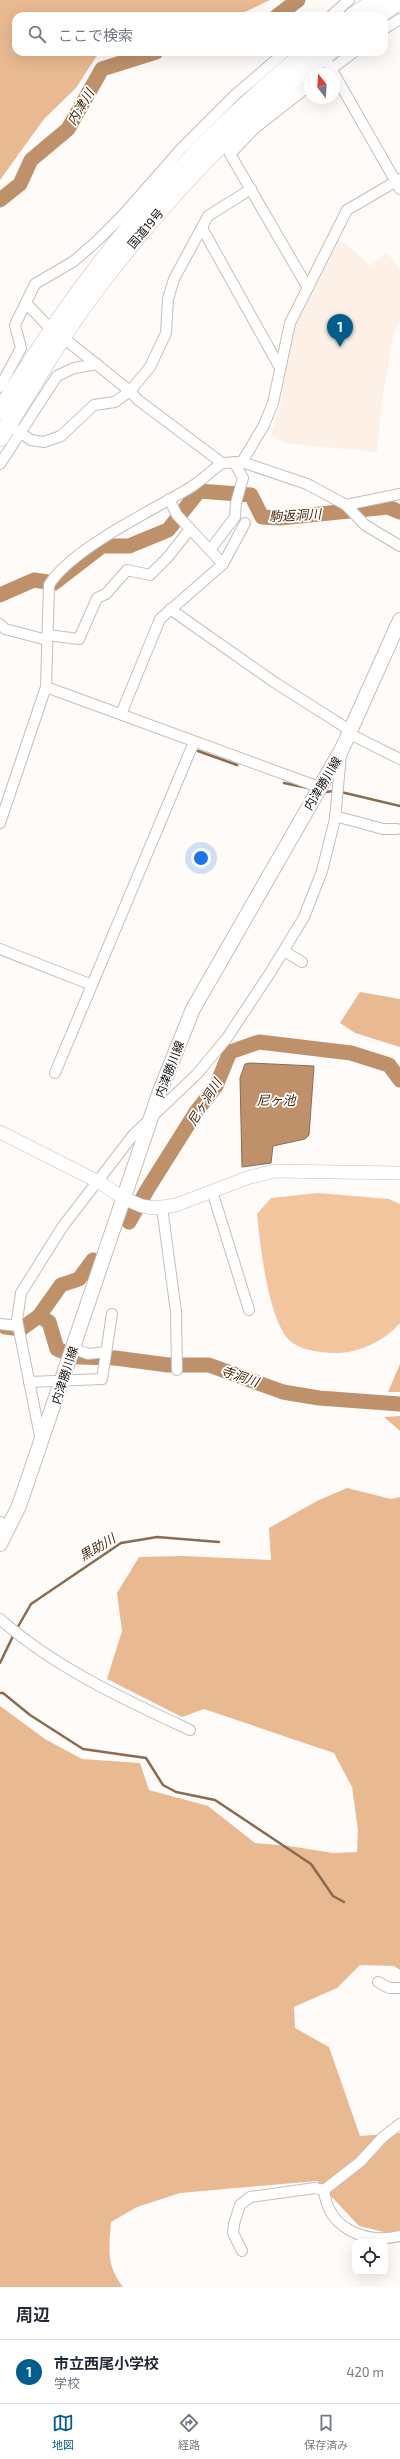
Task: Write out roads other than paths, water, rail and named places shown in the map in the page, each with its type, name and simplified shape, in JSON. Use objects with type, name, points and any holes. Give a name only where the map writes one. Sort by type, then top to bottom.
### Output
[{"type":"highway","points":[[359,12],[377,0]]},
{"type":"highway","points":[[384,12],[399,1]]},
{"type":"highway","name":"国道19号","points":[[0,438],[92,272],[151,200],[204,142],[261,89],[301,56]]},
{"type":"highway","name":"国道19号","points":[[0,412],[59,333],[152,219],[213,152],[272,98],[329,64]]},
{"type":"main road","name":"内津勝川線","points":[[0,1544],[5,1525],[41,1442],[72,1348],[133,1202],[152,1116],[193,1009],[319,787],[342,750],[351,733],[400,620]]},
{"type":"street","points":[[336,12],[349,0]]},
{"type":"street","points":[[388,26],[400,19]]},
{"type":"street","points":[[0,387],[22,348],[15,325],[35,284],[74,261],[97,241],[122,216],[180,150],[235,96],[280,56]]},
{"type":"street","points":[[238,462],[264,425],[273,403],[279,366],[290,323],[347,210],[399,183],[329,64],[346,56]]},
{"type":"street","points":[[304,90],[255,128],[230,154],[308,288]]},
{"type":"street","points":[[18,431],[31,440],[44,442],[61,436],[94,406],[115,402],[130,391],[150,367],[166,332],[168,299],[174,279],[208,216],[251,189]]},
{"type":"street","points":[[202,228],[279,366]]},
{"type":"street","points":[[26,304],[130,391],[138,400],[222,463]]},
{"type":"street","points":[[0,464],[18,431],[57,376],[74,368],[96,364]]},
{"type":"street","points":[[210,550],[235,517],[236,503],[243,478],[238,462]]},
{"type":"street","points":[[0,823],[46,687],[48,585],[56,573],[97,543],[169,498],[189,488],[222,463],[238,462],[307,484],[346,505],[365,525],[400,546]]},
{"type":"street","points":[[346,505],[400,494]]},
{"type":"street","points":[[169,498],[177,515],[223,564]]},
{"type":"street","points":[[121,714],[160,619],[170,608],[223,564],[245,523]]},
{"type":"street","points":[[0,624],[5,629],[47,638],[79,639],[98,598],[106,594],[127,570],[150,574],[168,557],[190,529]]},
{"type":"street","points":[[170,608],[274,682],[351,733],[400,760]]},
{"type":"street","points":[[46,687],[319,787]]},
{"type":"street","points":[[55,1073],[194,742]]},
{"type":"street","points":[[41,1442],[17,1320],[21,1293],[63,1226],[99,1182],[134,1134],[197,1074],[227,1038],[284,951],[304,917],[322,871],[335,816],[342,750]]},
{"type":"street","points":[[335,816],[383,829],[397,829]]},
{"type":"street","points":[[0,949],[92,985]]},
{"type":"street","points":[[284,951],[302,962]]},
{"type":"street","points":[[0,1132],[99,1182],[133,1202],[162,1207],[176,1205],[247,1178],[274,1171],[400,1173]]},
{"type":"street","points":[[212,1191],[249,1310]]},
{"type":"street","points":[[162,1207],[176,1312],[177,1370]]},
{"type":"street","points":[[29,1382],[62,1379],[102,1379],[112,1314]]},
{"type":"street","points":[[0,1324],[18,1326]]},
{"type":"street","points":[[72,1348],[88,1354],[106,1352]]},
{"type":"street","points":[[0,1619],[21,1638],[121,1698],[190,1730]]},
{"type":"street","points":[[378,1982],[389,1988],[400,1988]]},
{"type":"street","points":[[324,2190],[360,2162],[383,2137],[400,2124]]},
{"type":"street","points":[[242,2251],[234,2233],[234,2224],[240,2205],[250,2197],[316,2188],[324,2190]]},
{"type":"street","points":[[324,2190],[325,2200],[336,2219],[351,2233],[385,2238],[400,2236]]},
{"type":"water","name":"尼ヶ池","points":[[245,1064],[314,1066],[309,1135],[305,1139],[273,1146],[271,1163],[242,1167],[240,1078]]},
{"type":"waterway","name":"内津川","points":[[282,12],[298,0]]},
{"type":"waterway","name":"内津川","points":[[0,200],[20,184],[31,160],[68,129],[102,69],[143,56]]},
{"type":"waterway","name":"駒返洞川","points":[[0,595],[34,580],[54,583],[102,546],[129,546],[168,530],[199,491],[251,495],[262,517],[280,518],[388,507],[400,512]]},
{"type":"waterway","points":[[198,751],[237,765]]},
{"type":"waterway","points":[[284,783],[308,788]]},
{"type":"waterway","points":[[326,792],[333,791]]},
{"type":"waterway","points":[[341,792],[400,806]]},
{"type":"waterway","name":"尼ヶ洞川","points":[[129,1222],[147,1190],[196,1112],[216,1086],[230,1052],[259,1042],[351,1053],[389,1065],[400,1080]]},
{"type":"waterway","name":"尼ヶ洞川","points":[[5,1327],[21,1329],[39,1316],[61,1285],[79,1279],[93,1260]]},
{"type":"waterway","name":"寺洞川","points":[[39,1316],[49,1322],[57,1349],[62,1351]]},
{"type":"waterway","name":"寺洞川","points":[[79,1357],[115,1358],[168,1365],[209,1365],[283,1392],[319,1398],[400,1404]]},
{"type":"waterway","name":"黒助川","points":[[16,1630],[31,1604],[121,1543],[157,1537],[219,1542]]},
{"type":"waterway","points":[[0,1663],[14,1634]]},
{"type":"waterway","points":[[0,1693],[3,1693],[30,1715],[83,1749],[146,1758],[163,1785],[176,1792],[215,1800],[311,1864],[333,1896],[344,1902]]},
{"type":"place","name":"市立西尾小学校","points":[[340,347]]}]
